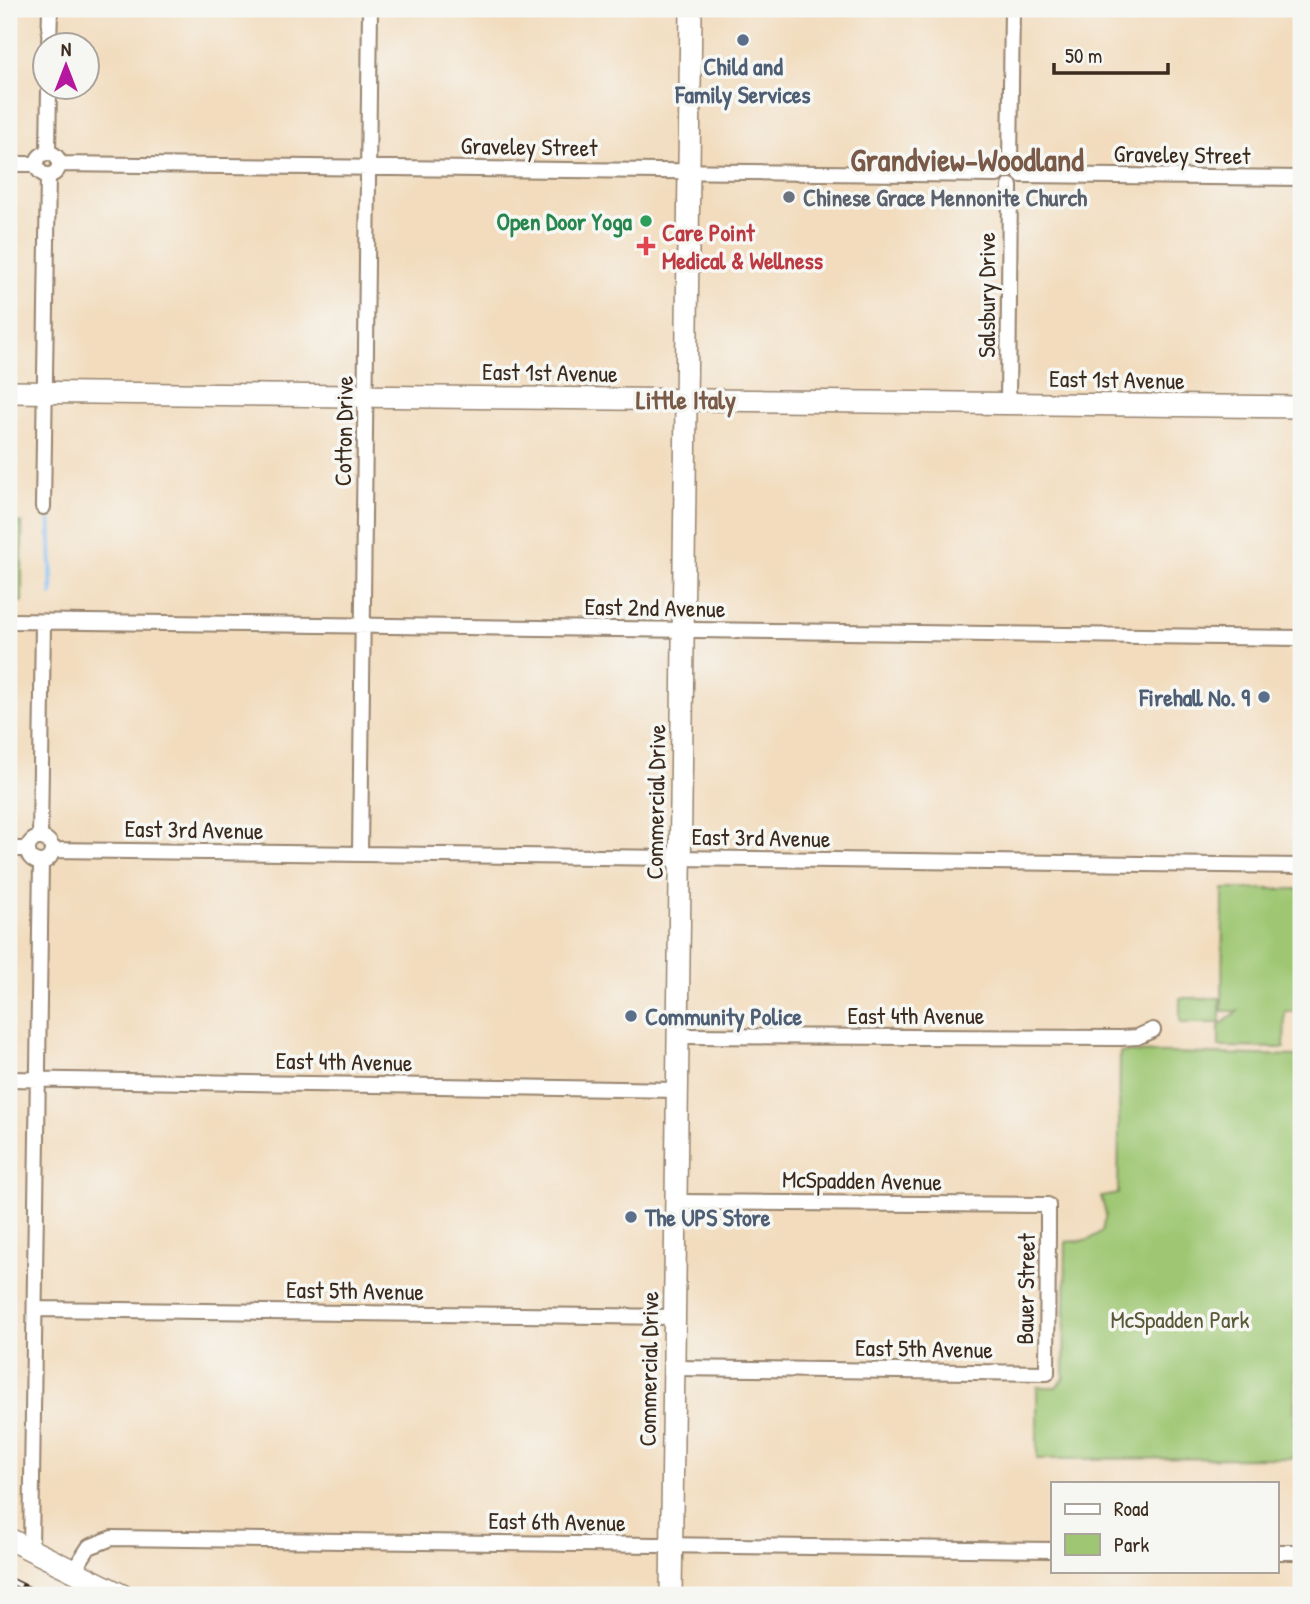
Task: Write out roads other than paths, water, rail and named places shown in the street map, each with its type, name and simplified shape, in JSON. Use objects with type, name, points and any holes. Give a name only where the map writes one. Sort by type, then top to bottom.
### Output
[{"type":"street","points":[[49,32],[50,9]]},
{"type":"street","name":"Cotton Drive","points":[[360,854],[370,9]]},
{"type":"street","name":"Commercial Drive","points":[[671,1595],[691,9]]},
{"type":"street","points":[[1010,163],[1012,9]]},
{"type":"street","points":[[48,152],[49,102]]},
{"type":"street","points":[[48,152],[56,156],[59,164],[55,172],[48,175],[40,172],[36,164],[39,156],[48,152]]},
{"type":"street","points":[[9,163],[36,164]]},
{"type":"street","points":[[1010,163],[1019,168],[1021,175],[1016,184],[1010,186],[1000,181],[998,174],[1002,165],[1010,163]]},
{"type":"street","name":"Graveley Street","points":[[59,164],[998,174]]},
{"type":"street","points":[[43,507],[48,175]]},
{"type":"street","name":"Graveley Street","points":[[1021,175],[1301,178]]},
{"type":"street","name":"Salsbury Drive","points":[[1008,404],[1010,186]]},
{"type":"street","name":"East 1st Avenue","points":[[9,392],[1301,407]]},
{"type":"street","name":"East 2nd Avenue","points":[[9,621],[1301,638]]},
{"type":"street","points":[[40,838],[43,622]]},
{"type":"street","points":[[40,838],[49,841],[52,850],[49,858],[41,862],[31,858],[28,849],[32,841],[40,838]]},
{"type":"street","points":[[9,849],[28,849]]},
{"type":"street","name":"East 3rd Avenue","points":[[52,850],[1301,866]]},
{"type":"street","points":[[31,1549],[41,862]]},
{"type":"street","name":"East 4th Avenue","points":[[678,1036],[1121,1038],[1138,1037],[1153,1030]]},
{"type":"street","name":"East 4th Avenue","points":[[9,1079],[678,1090]]},
{"type":"street","name":"McSpadden Avenue","points":[[676,1202],[1048,1205]]},
{"type":"street","name":"Bauer Street","points":[[1047,1373],[1048,1205]]},
{"type":"street","name":"East 5th Avenue","points":[[34,1309],[675,1317]]},
{"type":"street","name":"East 5th Avenue","points":[[674,1368],[1047,1373]]},
{"type":"street","name":"East 6th Avenue","points":[[74,1570],[89,1547],[112,1538],[1051,1550]]},
{"type":"street","points":[[9,1539],[122,1595]]},
{"type":"street","points":[[1278,1552],[1301,1552]]},
{"type":"waterway","points":[[50,520],[52,594]]},
{"type":"railway","points":[[9,1580],[40,1595]]},
{"type":"railway","points":[[9,1592],[15,1595]]},
{"type":"place","name":"Child and Family Services","points":[[743,40]]},
{"type":"place","name":"Chinese Grace Mennonite Church","points":[[789,197]]},
{"type":"place","name":"Open Door Yoga","points":[[646,221]]},
{"type":"place","name":"Care Point Medical & Wellness","points":[[646,246]]},
{"type":"place","name":"Firehall No. 9","points":[[1264,697]]},
{"type":"place","name":"Community Police","points":[[631,1016]]},
{"type":"place","name":"The UPS Store","points":[[631,1217]]},
{"type":"district","name":"Grandview-Woodland","points":[[967,159]]},
{"type":"district","name":"Little Italy","points":[[686,399]]},
{"type":"park label","name":"McSpadden Park","points":[[1180,1319]]}]
